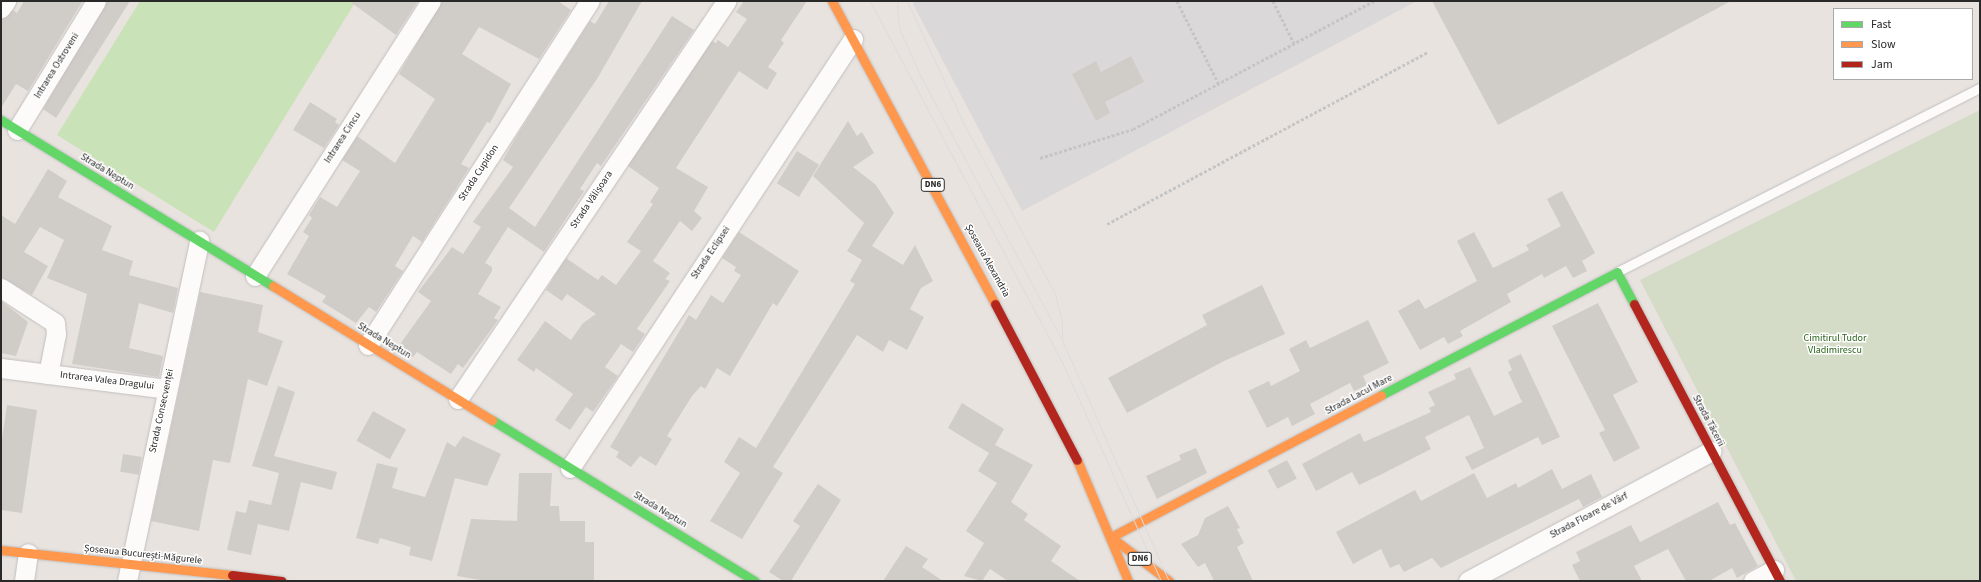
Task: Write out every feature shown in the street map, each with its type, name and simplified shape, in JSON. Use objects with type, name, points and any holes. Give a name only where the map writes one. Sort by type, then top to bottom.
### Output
[{"type":"street","points":[[1,8],[6,1]]},
{"type":"street","name":"Intrarea Ostroveni","points":[[9,125],[96,1]]},
{"type":"street","name":"Intrarea Cincu","points":[[255,276],[431,1]]},
{"type":"street","name":"Strada Cupidon","points":[[368,345],[590,1]]},
{"type":"street","name":"Strada Vălișoara","points":[[458,399],[726,1]]},
{"type":"street","name":"Șoseaua Alexandria","points":[[832,1],[1019,344],[1075,454],[1112,537],[1128,581]]},
{"type":"street","name":"Strada Eclipsei","points":[[570,468],[853,39]]},
{"type":"street","name":"Strada Neptun","points":[[9,125],[755,581]]},
{"type":"street","name":"Strada Consecvenței","points":[[128,573],[198,241]]},
{"type":"street","name":"Strada Lacul Mare","points":[[1112,537],[1617,272]]},
{"type":"street","name":"Strada Tăcerii","points":[[1617,272],[1777,575]]},
{"type":"street","name":"Intrarea Valea Dragului","points":[[1,288],[55,323],[56,334],[48,374]]},
{"type":"street","name":"Intrarea Valea Dragului","points":[[1,368],[167,388]]},
{"type":"street","name":"Strada Floare de Vârf","points":[[1468,581],[1711,451]]},
{"type":"street","name":"Șoseaua Alexandria","points":[[1112,537],[1169,581]]},
{"type":"street","name":"Șoseaua București-Măgurele","points":[[1,550],[28,553],[128,573],[282,581]]},
{"type":"street","points":[[24,581],[28,553]]},
{"type":"street","points":[[1753,581],[1777,575]]},
{"type":"lane","points":[[1617,272],[1980,88]]},
{"type":"path","points":[[1177,1],[1219,84]]},
{"type":"path","points":[[1273,1],[1294,43]]},
{"type":"path","points":[[1040,158],[1132,129],[1372,2]]},
{"type":"path","points":[[1107,224],[1428,52]]},
{"type":"shaded area","points":[[914,1],[1417,1],[1022,211],[913,4]]},
{"type":"green space","points":[[140,1],[356,1],[214,232],[57,135]]},
{"type":"green space","name":"Cimitirul Tudor Vladimirescu","points":[[1980,110],[1980,581],[1796,581],[1640,280]]},
{"type":"building","points":[[24,1],[82,2],[28,91],[16,84],[1,108],[1,19],[13,10],[17,13]]},
{"type":"building","points":[[107,1],[130,1],[56,118],[43,109]]},
{"type":"building","points":[[349,1],[418,1],[396,35]]},
{"type":"building","points":[[442,1],[558,1],[571,10],[539,59],[479,27],[462,54],[511,84],[490,123],[487,122],[461,164],[469,168],[422,242],[413,236],[395,266],[403,271],[376,312],[369,307],[356,323],[322,302],[326,296],[287,274],[309,236],[303,232],[312,218],[309,215],[320,197],[337,207],[360,171],[342,160],[357,136],[395,163],[435,99],[399,74]]},
{"type":"building","points":[[609,1],[642,1],[597,79],[509,208],[535,227],[672,16],[694,30],[601,166],[597,163],[580,189],[584,191],[544,252],[508,227],[485,263],[492,267],[492,271],[478,294],[501,307],[494,318],[498,320],[463,368],[458,364],[451,374],[417,352],[413,357],[398,347],[431,301],[418,292],[452,247],[463,254],[481,227],[473,222],[513,167],[503,160],[590,21],[595,24]]},
{"type":"building","points":[[744,1],[807,1],[781,40],[784,43],[768,67],[777,73],[767,90],[739,71],[676,168],[708,187],[694,211],[702,218],[692,231],[680,221],[653,261],[670,273],[665,279],[670,281],[637,329],[645,334],[633,352],[621,344],[605,367],[618,376],[593,412],[586,407],[570,430],[555,420],[573,394],[536,368],[534,372],[517,360],[545,321],[571,340],[583,323],[596,314],[567,294],[562,301],[546,290],[566,258],[598,280],[602,275],[616,285],[641,251],[627,242],[653,204],[650,202],[659,188],[628,166],[712,41],[716,43],[718,40],[728,47],[747,19],[736,12]]},
{"type":"building","points":[[1432,1],[1731,1],[1498,125]]},
{"type":"building","points":[[1131,56],[1144,82],[1105,102],[1110,113],[1096,121],[1072,74],[1096,61],[1101,72]]},
{"type":"building","points":[[310,102],[337,119],[335,122],[339,125],[324,148],[293,130]]},
{"type":"building","points":[[848,121],[857,136],[862,132],[874,153],[853,167],[876,185],[894,213],[872,246],[903,265],[915,245],[933,281],[921,288],[910,309],[924,317],[907,350],[889,340],[883,352],[857,335],[773,467],[783,473],[742,539],[710,521],[740,473],[724,462],[739,437],[756,448],[855,284],[850,281],[862,260],[847,251],[864,223],[813,176]]},
{"type":"building","points":[[797,151],[819,165],[799,197],[777,183]]},
{"type":"building","points":[[48,169],[67,181],[58,197],[112,226],[102,250],[133,261],[129,275],[178,288],[173,313],[139,303],[129,348],[163,356],[159,377],[72,364],[87,294],[47,278],[64,240],[40,227],[24,252],[48,266],[32,295],[1,277],[1,215],[15,224]]},
{"type":"building","points":[[1562,191],[1595,253],[1582,261],[1587,271],[1573,278],[1566,266],[1544,278],[1542,274],[1507,294],[1511,302],[1460,331],[1463,336],[1448,344],[1444,337],[1420,350],[1398,311],[1419,299],[1425,309],[1477,281],[1457,241],[1474,232],[1493,268],[1529,250],[1526,245],[1561,226],[1547,199]]},
{"type":"building","points":[[739,232],[799,271],[777,306],[773,303],[730,376],[717,368],[705,389],[701,386],[692,396],[667,436],[672,439],[656,466],[640,456],[631,467],[616,457],[619,452],[610,447],[689,315],[696,320],[711,295],[723,303],[741,275],[734,271],[736,267],[722,258]]},
{"type":"building","points":[[1262,285],[1285,334],[1224,361],[1127,413],[1108,378],[1207,325],[1202,315]]},
{"type":"building","points":[[200,292],[263,305],[258,332],[283,341],[267,386],[248,379],[230,463],[213,460],[199,531],[151,521]]},
{"type":"building","points":[[1,301],[28,322],[16,356],[1,353]]},
{"type":"building","points":[[1598,303],[1638,382],[1613,395],[1640,448],[1614,462],[1599,433],[1605,430],[1552,326]]},
{"type":"building","points":[[1368,320],[1389,363],[1363,376],[1367,385],[1354,391],[1350,383],[1310,404],[1315,414],[1292,426],[1288,417],[1267,428],[1248,391],[1269,381],[1271,386],[1300,371],[1289,349],[1306,340],[1310,348]]},
{"type":"building","points":[[1521,354],[1560,437],[1542,445],[1538,437],[1472,470],[1465,457],[1484,448],[1469,415],[1425,437],[1431,449],[1380,475],[1359,485],[1352,472],[1316,491],[1302,464],[1360,433],[1364,442],[1431,412],[1429,408],[1435,405],[1428,392],[1456,379],[1454,374],[1470,367],[1494,416],[1522,402],[1508,372],[1512,370],[1508,360]]},
{"type":"building","points":[[278,386],[295,392],[274,456],[337,472],[332,490],[301,482],[289,531],[258,524],[251,555],[227,550],[236,511],[246,513],[249,500],[271,505],[279,473],[252,466]]},
{"type":"building","points":[[962,403],[1004,429],[995,445],[1033,465],[1011,502],[1028,514],[1024,520],[1061,546],[1051,561],[1080,581],[1008,581],[990,569],[982,581],[964,576],[984,543],[966,531],[997,483],[978,471],[989,453],[948,428]]},
{"type":"building","points":[[7,405],[37,410],[22,513],[1,510],[1,446]]},
{"type":"building","points":[[373,411],[406,429],[390,459],[357,441]]},
{"type":"building","points":[[463,436],[501,454],[487,486],[455,478],[432,561],[409,555],[411,547],[380,538],[378,544],[356,538],[377,463],[398,468],[392,488],[425,497],[447,442],[455,447]]},
{"type":"building","points":[[1196,448],[1207,473],[1157,499],[1146,476],[1181,460],[1179,455]]},
{"type":"building","points":[[123,454],[142,457],[139,475],[120,472]]},
{"type":"building","points":[[1287,460],[1297,479],[1277,489],[1268,470]]},
{"type":"building","points":[[1552,469],[1562,489],[1591,474],[1602,497],[1583,507],[1579,499],[1441,568],[1432,558],[1404,572],[1399,564],[1390,568],[1381,549],[1353,564],[1336,532],[1415,490],[1421,501],[1474,473],[1487,498],[1516,483],[1518,488]]},
{"type":"building","points":[[519,473],[552,473],[550,506],[559,506],[560,521],[585,521],[585,542],[594,542],[594,581],[486,581],[457,576],[471,519],[517,521]]},
{"type":"building","points":[[818,484],[841,500],[791,581],[783,581],[769,572],[800,526],[793,521]]},
{"type":"building","points":[[1718,502],[1730,525],[1735,523],[1758,566],[1737,578],[1732,568],[1709,581],[1686,581],[1668,549],[1634,566],[1642,581],[1580,581],[1572,565],[1580,561],[1576,552],[1631,525],[1640,542]]},
{"type":"building","points":[[1228,506],[1240,528],[1237,529],[1244,543],[1237,547],[1253,581],[1214,581],[1205,563],[1198,567],[1181,544],[1198,535],[1205,518]]},
{"type":"building","points":[[906,546],[928,559],[922,567],[943,581],[883,581]]},
{"type":"tram line","points":[[870,1],[1063,364],[1161,581]]},
{"type":"tram line","points":[[897,1],[899,28],[921,77],[1062,340],[1169,581]]},
{"type":"tram line","points":[[907,1],[965,126],[1055,294],[1062,322],[1062,340]]},
{"type":"traffic: fast","points":[[1,120],[273,286]]},
{"type":"traffic: fast","points":[[1381,395],[1617,272],[1634,304]]},
{"type":"traffic: fast","points":[[492,420],[755,581]]},
{"type":"traffic: slow","points":[[832,1],[995,304]]},
{"type":"traffic: slow","points":[[273,286],[492,420]]},
{"type":"traffic: slow","points":[[1111,537],[1381,395]]},
{"type":"traffic: slow","points":[[1077,460],[1128,581]]},
{"type":"traffic: slow","points":[[1111,537],[1169,581]]},
{"type":"traffic: slow","points":[[1,550],[232,575]]},
{"type":"traffic: jam","points":[[995,304],[1077,460]]},
{"type":"traffic: jam","points":[[1634,304],[1780,581]]},
{"type":"traffic: jam","points":[[232,575],[282,581]]}]
